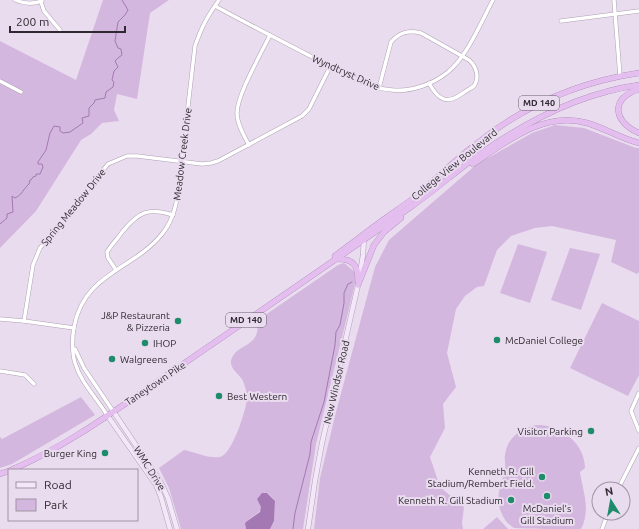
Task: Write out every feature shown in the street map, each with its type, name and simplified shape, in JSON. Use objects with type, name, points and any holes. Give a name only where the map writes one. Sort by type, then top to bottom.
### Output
[{"type":"highway","name":"College View Boulevard","points":[[364,234],[415,197],[432,180],[474,145],[512,118],[560,94],[620,76],[639,73]]},
{"type":"highway","name":"College View Boulevard","points":[[364,241],[422,199],[479,154],[539,118],[577,101],[639,85]]},
{"type":"highway","points":[[639,89],[625,96],[620,102],[619,112],[621,120],[626,126],[639,133]]},
{"type":"highway","points":[[432,191],[503,144],[531,128],[545,123],[563,121],[582,122],[639,143]]},
{"type":"highway","points":[[358,285],[371,252],[379,238],[422,199]]},
{"type":"highway","name":"Taneytown Pike","points":[[295,287],[364,234]]},
{"type":"highway","name":"Taneytown Pike","points":[[12,469],[58,446],[114,411],[364,241]]},
{"type":"highway","points":[[337,259],[348,260],[354,264],[358,273],[358,285]]},
{"type":"main road","name":"New Windsor Road","points":[[308,529],[322,443],[358,285],[364,234]]},
{"type":"main road","name":"WMC Drive","points":[[114,411],[160,481],[168,498],[177,529]]},
{"type":"main road","name":"WMC Drive","points":[[107,415],[156,486],[161,497],[170,529]]},
{"type":"street","points":[[15,0],[22,3],[42,1],[44,11],[60,30]]},
{"type":"street","name":"Meadow Creek Drive","points":[[107,415],[80,374],[75,362],[73,345],[74,328],[79,311],[87,296],[98,283],[154,243],[164,231],[173,215],[177,200],[195,46],[206,18],[219,0]]},
{"type":"street","name":"Wyndtryst Drive","points":[[215,6],[330,67],[379,88],[394,91],[409,90],[429,83],[448,71],[462,56],[493,0]]},
{"type":"street","points":[[614,0],[620,76]]},
{"type":"street","points":[[561,21],[639,12]]},
{"type":"street","points":[[379,88],[391,42],[395,37],[407,31],[421,33],[462,56],[474,65],[476,70],[476,80],[474,86],[452,100],[445,100],[439,97],[434,93],[429,83]]},
{"type":"street","points":[[249,145],[237,114],[242,92],[270,35]]},
{"type":"street","name":"Spring Meadow Drive","points":[[24,321],[33,265],[40,248],[108,164],[127,156],[211,163],[249,145],[302,116],[309,109],[330,67]]},
{"type":"street","points":[[0,81],[20,92]]},
{"type":"street","points":[[116,270],[108,258],[107,252],[135,218],[142,213],[152,211],[160,211],[173,215]]},
{"type":"street","points":[[0,319],[74,328]]},
{"type":"street","name":"Meadow Creek Drive","points":[[73,345],[84,368],[114,411]]},
{"type":"street","points":[[0,371],[25,375],[34,384]]},
{"type":"street","points":[[639,393],[631,411],[639,431]]},
{"type":"street","points":[[622,481],[639,448]]},
{"type":"green space","points":[[103,0],[169,0],[150,13],[137,99],[117,94],[114,110],[119,121],[102,123],[91,134],[81,140],[36,211],[0,248],[0,41],[76,80]]},
{"type":"green space","points":[[555,125],[584,128],[639,148],[639,272],[637,274],[611,262],[616,240],[552,226],[535,228],[511,236],[497,250],[484,286],[477,287],[465,296],[456,309],[447,353],[456,387],[443,404],[445,428],[430,457],[440,487],[464,507],[462,523],[463,529],[314,529],[320,478],[336,412],[375,267],[389,240],[477,164],[532,133]]},
{"type":"green space","points":[[518,244],[547,252],[530,303],[500,293]]},
{"type":"green space","points":[[570,248],[600,254],[581,310],[551,300]]},
{"type":"green space","points":[[344,263],[355,272],[356,280],[316,444],[303,529],[270,529],[274,521],[275,501],[270,495],[264,493],[257,499],[261,506],[259,512],[248,521],[245,526],[246,529],[181,529],[169,488],[159,468],[184,450],[211,457],[220,457],[225,454],[234,440],[238,430],[247,397],[242,379],[231,364],[233,356],[255,337],[258,320],[338,265]]},
{"type":"green space","points":[[602,303],[639,321],[639,375],[628,396],[570,368]]},
{"type":"green space","points":[[81,397],[95,415],[12,464],[0,468],[0,437],[2,439]]},
{"type":"green space","name":"Kenneth R. Gill Stadium/Rembert Field.","points":[[536,425],[554,428],[562,432],[576,443],[581,451],[585,468],[580,472],[586,508],[584,522],[581,529],[514,528],[504,519],[498,498],[505,470],[506,449],[511,439],[515,435]]},
{"type":"green space","points":[[497,517],[508,529],[483,529]]},
{"type":"shaded area","points":[[262,493],[267,493],[275,501],[274,521],[270,529],[246,529],[246,522],[260,512],[261,507],[257,499]]},
{"type":"waterway","points":[[0,224],[7,218],[7,214],[13,212],[12,196],[15,198],[19,195],[29,184],[30,180],[36,176],[36,174],[40,174],[43,167],[42,164],[38,164],[38,162],[46,150],[50,133],[54,126],[60,127],[60,131],[63,133],[70,132],[83,123],[82,118],[89,116],[89,108],[95,100],[105,98],[106,92],[113,87],[114,82],[112,80],[114,71],[118,67],[115,61],[122,55],[121,49],[118,48],[115,41],[118,22],[128,10],[122,0]]},
{"type":"waterway","points":[[293,529],[295,513],[310,454],[311,442],[324,402],[335,345],[336,332],[340,325],[344,303],[344,293],[348,284],[352,282]]},
{"type":"place","name":"J&P Restaurant & Pizzeria","points":[[178,321]]},
{"type":"place","name":"McDaniel College","points":[[497,340]]},
{"type":"place","name":"IHOP","points":[[145,343]]},
{"type":"place","name":"Walgreens","points":[[112,359]]},
{"type":"place","name":"Best Western","points":[[219,396]]},
{"type":"place","name":"Visitor Parking","points":[[591,431]]},
{"type":"place","name":"Burger King","points":[[105,453]]},
{"type":"place","name":"Kenneth R. Gill Stadium/Rembert Field.","points":[[542,477]]},
{"type":"place","name":"McDaniel's Gill Stadium","points":[[547,496]]},
{"type":"place","name":"Kenneth R. Gill Stadium","points":[[511,500]]}]
